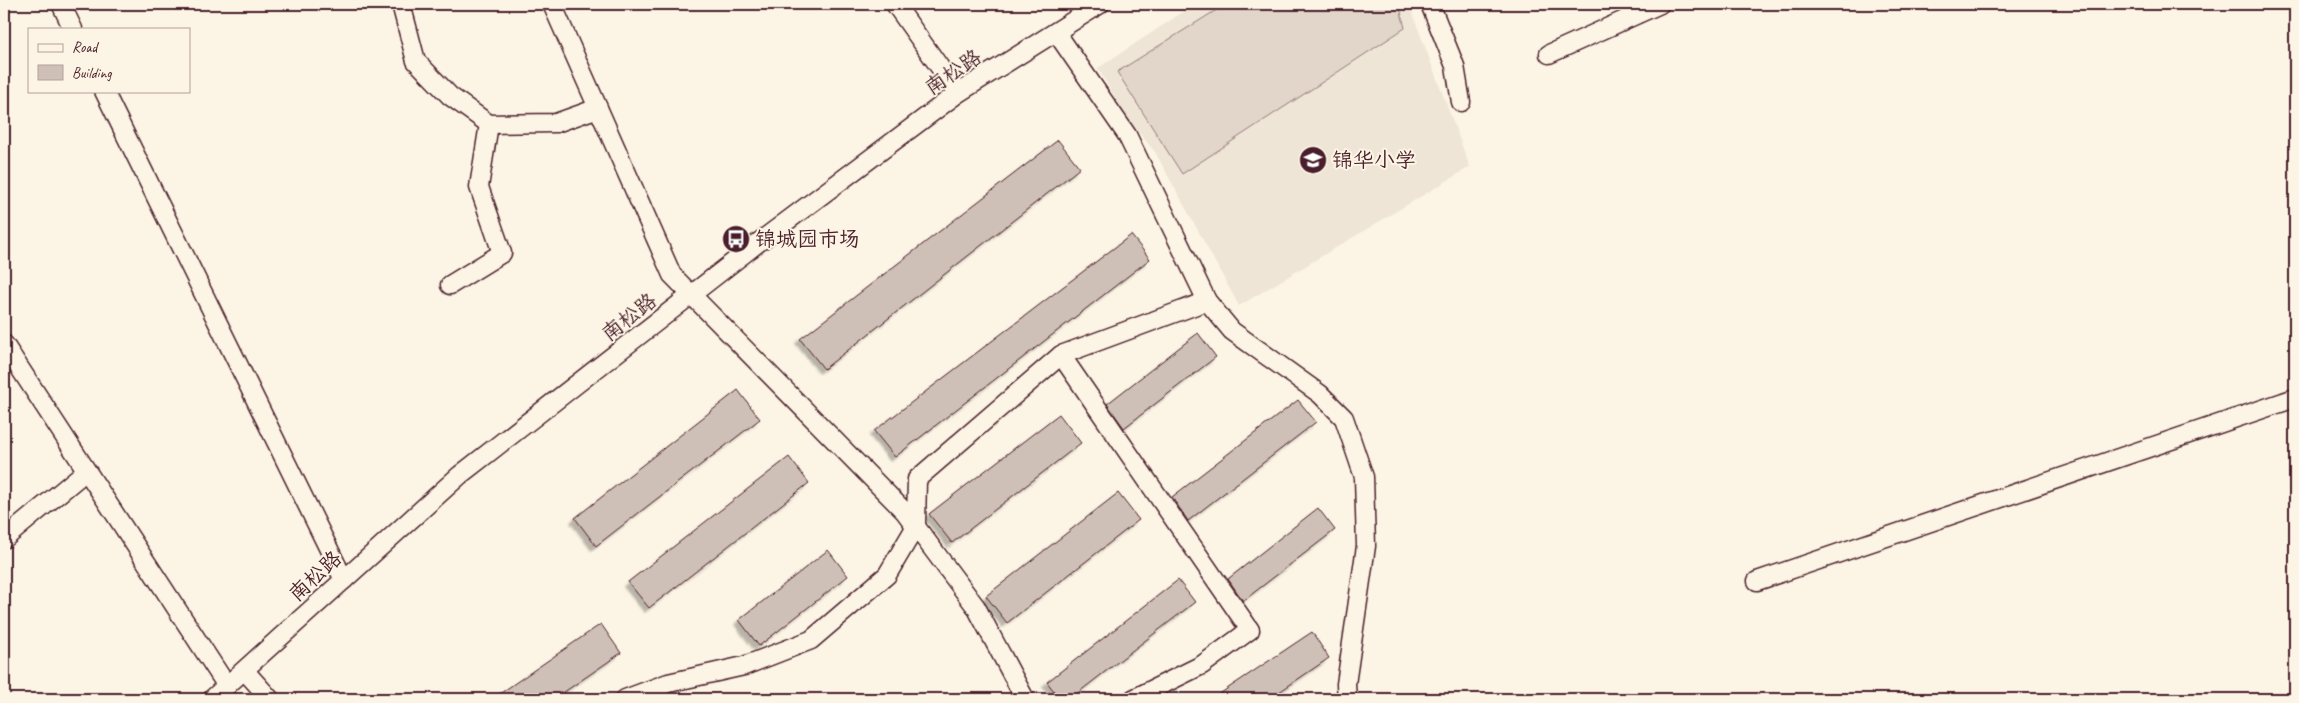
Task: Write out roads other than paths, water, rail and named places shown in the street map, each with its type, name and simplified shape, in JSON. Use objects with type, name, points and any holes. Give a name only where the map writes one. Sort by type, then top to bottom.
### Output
[{"type":"street","points":[[61,4],[73,28]]},
{"type":"street","points":[[400,4],[416,62],[450,96],[489,124],[556,123],[598,108]]},
{"type":"street","points":[[552,4],[672,275],[905,512],[976,607],[1025,699]]},
{"type":"street","points":[[895,4],[958,93]]},
{"type":"street","name":"南松路","points":[[212,699],[460,475],[759,242],[958,93],[1100,4]]},
{"type":"street","points":[[1430,4],[1455,66],[1461,102]]},
{"type":"street","points":[[1549,54],[1660,4]]},
{"type":"street","points":[[1056,32],[1128,135],[1207,301],[1232,331],[1320,394],[1344,418],[1364,477],[1366,546],[1346,684],[1347,699]]},
{"type":"street","points":[[104,92],[344,580]]},
{"type":"street","points":[[450,285],[502,253],[479,187],[489,124]]},
{"type":"street","points":[[625,699],[668,683],[744,666],[810,640],[887,576],[916,526],[917,479],[1061,355],[1207,301]]},
{"type":"street","points":[[4,344],[227,686]]},
{"type":"street","points":[[1061,355],[1250,630],[1202,664],[1133,699]]},
{"type":"street","points":[[1757,581],[2295,398]]},
{"type":"street","points":[[4,539],[86,471]]},
{"type":"street","points":[[245,671],[270,699]]},
{"type":"place","name":"锦华小学","points":[[1313,160]]},
{"type":"place","name":"锦城园市场","points":[[736,239]]}]
